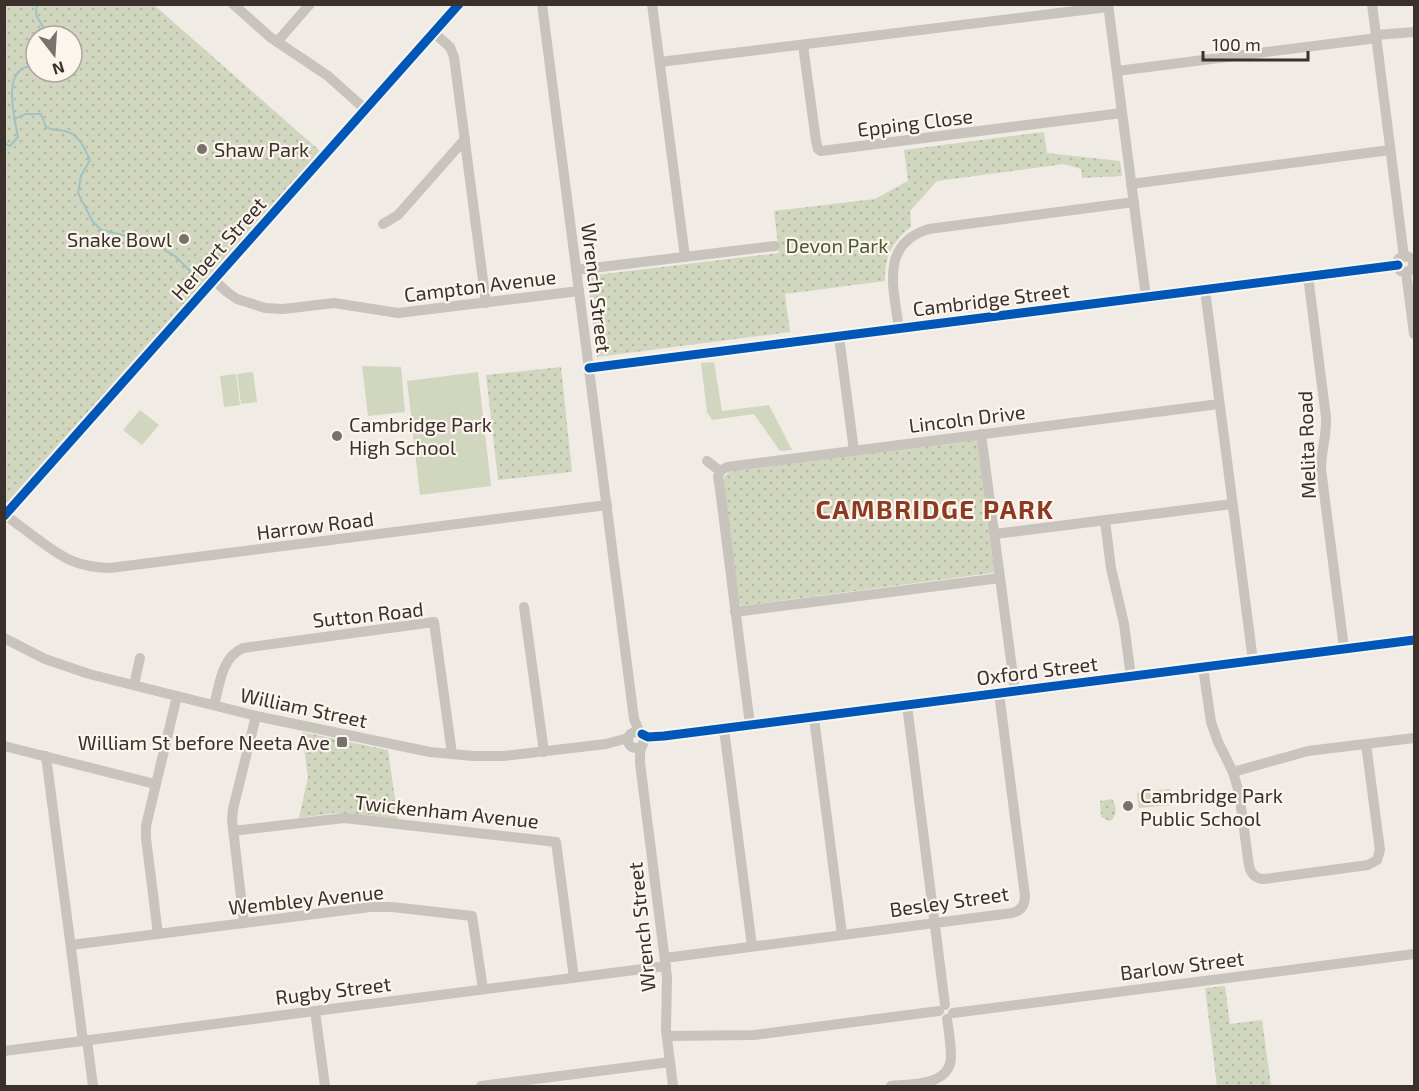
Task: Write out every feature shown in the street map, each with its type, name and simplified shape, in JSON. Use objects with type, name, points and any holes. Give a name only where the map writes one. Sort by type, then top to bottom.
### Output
[{"type":"street","points":[[233,4],[277,42],[328,76],[366,110]]},
{"type":"street","points":[[277,42],[310,4]]},
{"type":"street","name":"Herbert Street","points":[[7,513],[459,4]]},
{"type":"street","name":"Wrench Street","points":[[542,4],[636,740],[640,752],[665,962],[666,1036],[673,1086]]},
{"type":"street","points":[[652,4],[685,257]]},
{"type":"street","points":[[1372,4],[1407,264],[1414,334]]},
{"type":"street","points":[[660,62],[1108,6],[1146,297]]},
{"type":"street","points":[[1117,71],[1414,32]]},
{"type":"street","points":[[434,33],[450,47],[454,55],[486,303]]},
{"type":"street","name":"Epping Close","points":[[803,45],[816,141],[821,151],[1122,113]]},
{"type":"street","points":[[383,224],[398,215],[465,139]]},
{"type":"street","points":[[1131,183],[1390,150]]},
{"type":"street","points":[[899,328],[892,280],[894,262],[902,245],[917,233],[929,229],[1134,202]]},
{"type":"street","points":[[576,270],[775,246]]},
{"type":"street","name":"Cambridge Street","points":[[589,368],[1407,264]]},
{"type":"street","name":"Melita Road","points":[[1308,276],[1326,417],[1321,469],[1344,648]]},
{"type":"street","name":"Campton Avenue","points":[[214,280],[237,299],[269,309],[330,303],[398,313],[579,291]]},
{"type":"street","points":[[1205,290],[1252,660]]},
{"type":"street","points":[[839,337],[854,451]]},
{"type":"street","name":"Lincoln Drive","points":[[720,471],[727,467],[1220,404]]},
{"type":"street","points":[[981,434],[1015,691]]},
{"type":"street","points":[[707,461],[720,471],[719,483],[750,725]]},
{"type":"street","points":[[995,534],[1232,504]]},
{"type":"street","name":"Harrow Road","points":[[7,513],[54,552],[90,567],[110,568],[606,505]]},
{"type":"street","points":[[1105,521],[1111,568],[1124,624],[1131,677]]},
{"type":"street","points":[[735,612],[1000,578]]},
{"type":"street","points":[[525,607],[544,752]]},
{"type":"street","name":"Sutton Road","points":[[214,705],[226,662],[235,652],[243,648],[434,622],[452,754]]},
{"type":"street","name":"William Street","points":[[4,638],[56,664],[89,674],[256,716],[410,748],[452,754],[504,756],[636,740]]},
{"type":"street","name":"Oxford Street","points":[[636,740],[1414,640]]},
{"type":"street","points":[[134,686],[140,658]]},
{"type":"street","points":[[1203,667],[1211,722],[1233,772],[1241,806],[1249,866],[1256,877],[1264,879],[1368,865],[1377,860],[1380,850],[1366,744]]},
{"type":"street","name":"Besley Street","points":[[665,962],[752,946],[1012,913],[1019,910],[1024,904],[1025,896],[999,693]]},
{"type":"street","points":[[158,934],[145,830],[177,696]]},
{"type":"street","points":[[891,1086],[930,1082],[940,1077],[951,1058],[907,705]]},
{"type":"street","points":[[244,923],[233,831],[233,809],[256,716]]},
{"type":"street","points":[[814,718],[842,934]]},
{"type":"street","points":[[724,729],[752,946]]},
{"type":"street","points":[[1233,772],[1308,751],[1414,738]]},
{"type":"street","points":[[4,746],[155,784]]},
{"type":"street","points":[[46,756],[71,945],[93,1086]]},
{"type":"street","name":"Twickenham Avenue","points":[[233,831],[344,818],[556,842],[574,978]]},
{"type":"street","name":"Wembley Avenue","points":[[71,945],[392,907],[472,916],[483,989]]},
{"type":"street","name":"Barlow Street","points":[[666,1036],[754,1035],[1414,954]]},
{"type":"street","name":"Rugby Street","points":[[4,1052],[574,978],[665,962]]},
{"type":"street","points":[[315,1011],[325,1086]]},
{"type":"street","points":[[481,1086],[670,1062]]},
{"type":"green space","points":[[5,4],[154,5],[320,151],[5,505]]},
{"type":"green space","name":"Devon Park","points":[[1044,132],[1047,153],[1120,161],[1122,176],[1082,178],[1081,169],[1064,164],[937,181],[910,211],[911,227],[899,238],[891,250],[886,265],[885,281],[785,294],[790,332],[597,357],[587,276],[779,253],[774,211],[875,199],[908,181],[904,150]]},
{"type":"green space","points":[[714,362],[722,411],[769,405],[792,450],[780,451],[754,414],[712,420],[707,412],[701,363]]},
{"type":"green space","points":[[362,366],[401,367],[405,412],[368,416]]},
{"type":"green space","points":[[561,367],[572,472],[498,480],[486,375]]},
{"type":"green space","points":[[253,372],[257,402],[241,404],[237,374]]},
{"type":"green space","points":[[478,372],[491,486],[420,495],[407,381]]},
{"type":"green space","points":[[236,374],[240,405],[224,407],[220,376]]},
{"type":"green space","points":[[140,410],[159,425],[142,445],[123,430]]},
{"type":"green space","points":[[974,439],[977,441],[994,571],[992,573],[742,606],[739,603],[723,481],[729,472]]},
{"type":"green space","points":[[302,732],[388,750],[398,820],[334,813],[299,818],[308,777]]},
{"type":"green space","points":[[1170,789],[1171,805],[1139,808],[1137,793]]},
{"type":"green space","points":[[1112,799],[1116,812],[1109,821],[1101,817],[1100,801]]},
{"type":"green space","points":[[1225,986],[1230,1024],[1262,1020],[1271,1086],[1217,1086],[1205,988]]},
{"type":"waterway","points":[[37,4],[36,15],[41,24]]},
{"type":"waterway","points":[[4,143],[10,146],[18,137],[12,92],[17,73],[24,69]]},
{"type":"waterway","points":[[14,119],[26,114],[41,114],[46,127],[70,133],[81,142],[90,160],[81,176],[78,193],[93,222],[101,230],[149,241],[175,256],[197,278]]},
{"type":"cycle path","points":[[4,516],[459,4]]},
{"type":"cycle path","points":[[589,368],[1398,265]]},
{"type":"cycle path","points":[[642,734],[648,737],[664,736],[1414,640]]},
{"type":"place","name":"Shaw Park","points":[[202,149]]},
{"type":"place","name":"Snake Bowl","points":[[184,239]]},
{"type":"place","name":"Cambridge Park High School","points":[[337,436]]},
{"type":"place","name":"William St before Neeta Ave","points":[[342,742]]},
{"type":"place","name":"Cambridge Park Public School","points":[[1128,806]]},
{"type":"district","name":"CAMBRIDGE PARK","points":[[935,508]]}]
